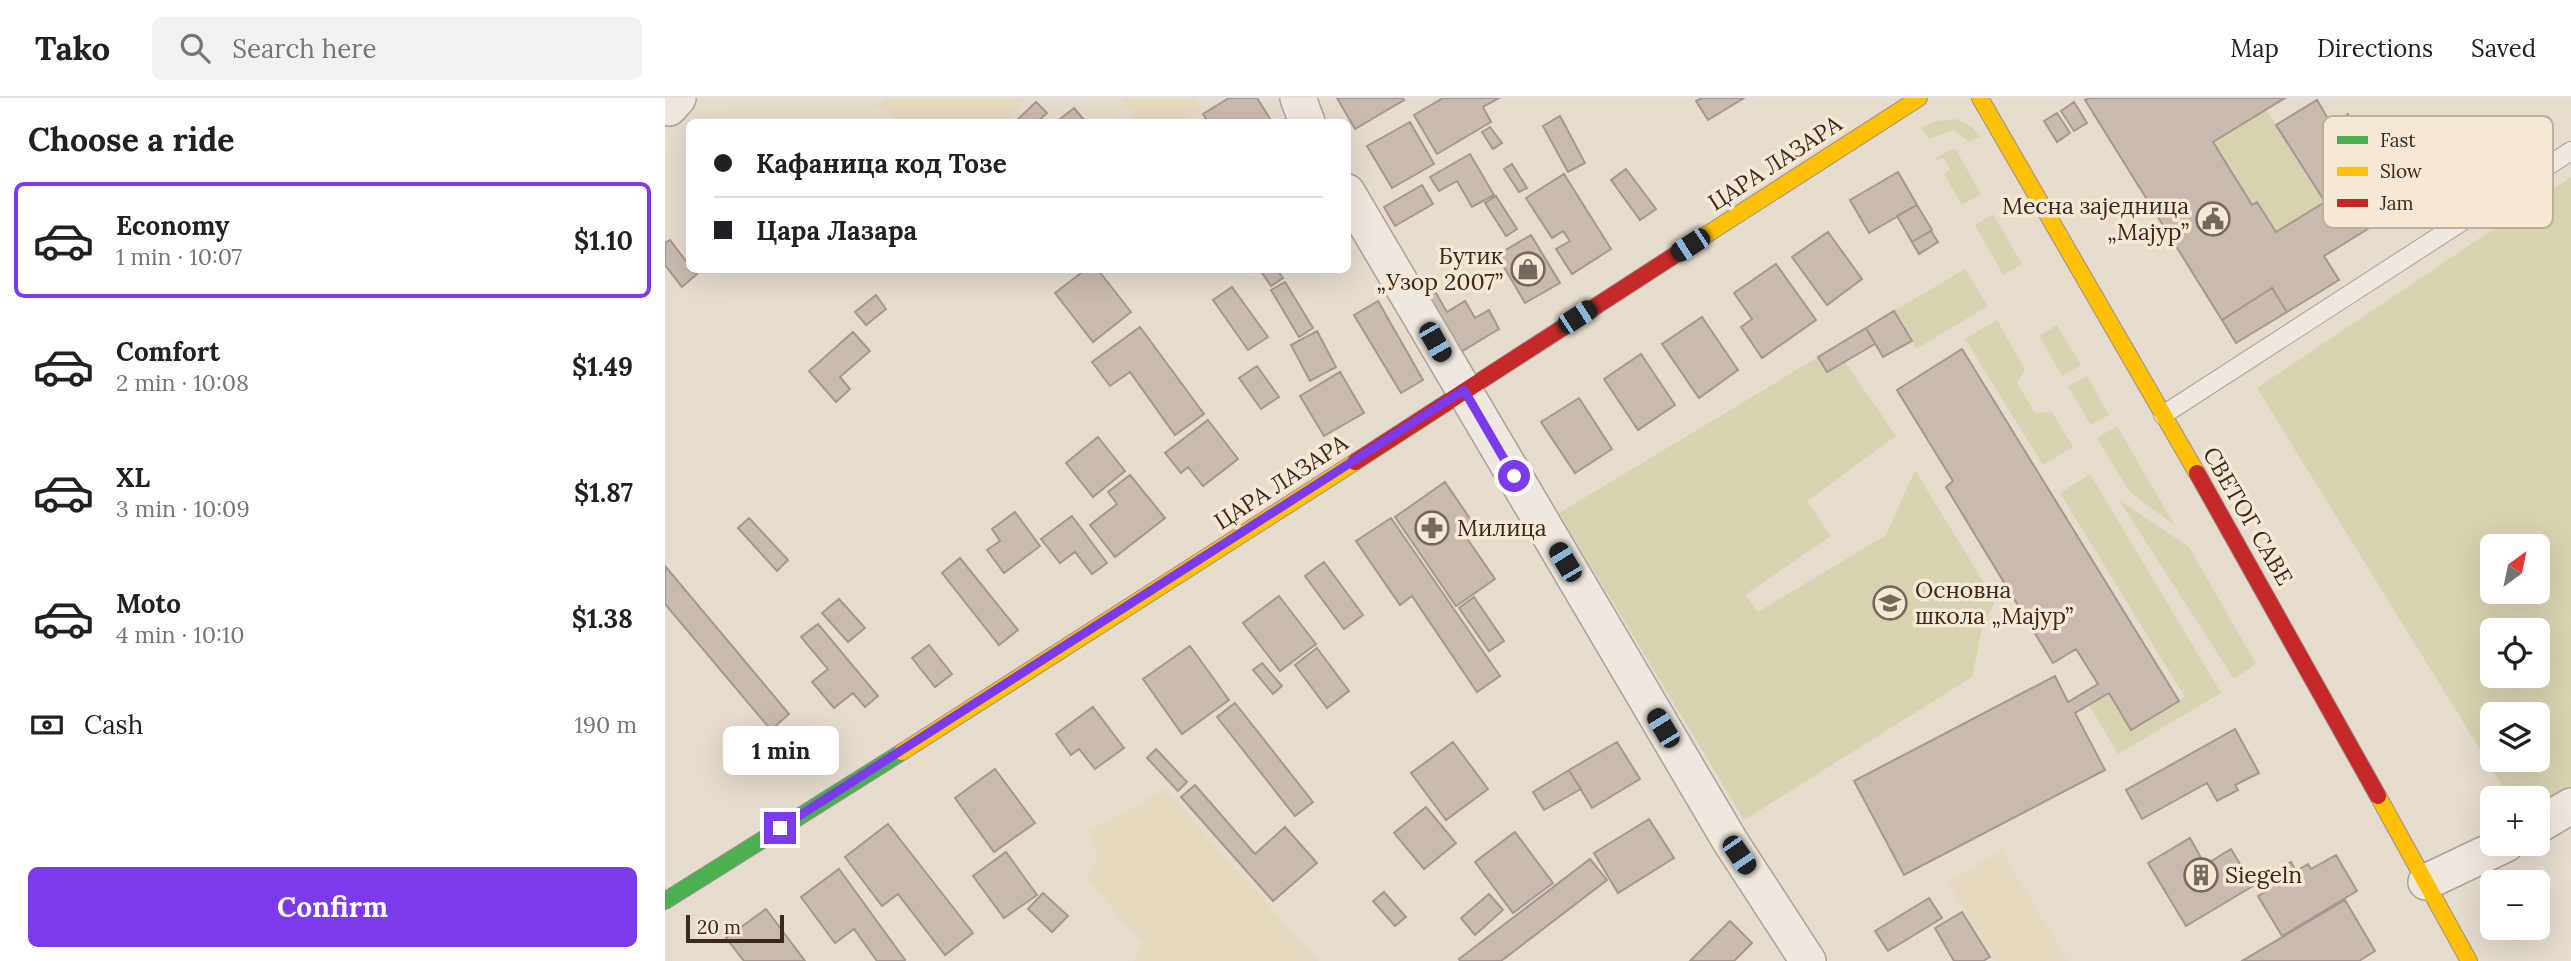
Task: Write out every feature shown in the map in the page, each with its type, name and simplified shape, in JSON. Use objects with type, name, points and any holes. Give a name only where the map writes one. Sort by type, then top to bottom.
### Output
[{"type":"street","points":[[1298,98],[1306,119]]},
{"type":"street","name":"ЦАРА ЛАЗАРА","points":[[665,901],[1919,98]]},
{"type":"street","name":"СВЕТОГ САВЕ","points":[[1980,98],[2286,628],[2469,961]]},
{"type":"street","points":[[1351,199],[1730,841],[1808,961]]},
{"type":"street","points":[[2550,819],[2571,806]]},
{"type":"street","points":[[2426,882],[2481,856]]},
{"type":"lane","points":[[2553,162],[2571,150]]},
{"type":"lane","points":[[2163,415],[2451,228]]},
{"type":"shaded area","points":[[885,98],[1027,98],[1009,119],[894,119],[878,106]]},
{"type":"shaded area","points":[[1122,98],[1193,98],[1201,111],[1186,119],[1135,119]]},
{"type":"shaded area","points":[[2266,110],[2323,199],[2323,203],[2276,232],[2258,202],[2252,205],[2213,142]]},
{"type":"shaded area","points":[[1955,119],[1971,126],[1980,136],[1970,142],[1953,130],[1929,139],[1921,128],[1936,121]]},
{"type":"shaded area","points":[[1955,148],[1981,194],[1962,205],[1944,174],[1950,169],[1943,158],[1937,161],[1935,158]]},
{"type":"shaded area","points":[[2571,177],[2571,788],[2550,802],[2550,786],[2503,786],[2494,772],[2550,772],[2550,702],[2480,702],[2480,749],[2257,388],[2495,228],[2553,228],[2553,189]]},
{"type":"shaded area","points":[[1993,214],[2022,264],[2003,275],[1975,225]]},
{"type":"shaded area","points":[[1965,269],[1988,306],[1916,349],[1894,311]]},
{"type":"shaded area","points":[[1997,320],[2025,370],[2017,383],[2035,413],[2052,412],[2073,447],[2043,465],[1965,339]]},
{"type":"shaded area","points":[[2057,325],[2081,365],[2062,376],[2039,336]]},
{"type":"shaded area","points":[[1818,357],[1827,372],[1845,362],[1896,436],[1807,501],[1831,536],[1745,595],[1758,612],[1886,535],[1915,470],[1995,601],[1982,629],[1972,677],[1744,820],[1559,513]]},
{"type":"shaded area","points":[[2087,376],[2109,415],[2091,425],[2068,386]]},
{"type":"shaded area","points":[[2117,426],[2175,526],[2129,491],[2097,438]]},
{"type":"shaded area","points":[[2090,474],[2221,693],[2118,754],[2089,705],[2109,693],[2131,730],[2185,697],[2060,493]]},
{"type":"shaded area","points":[[2119,500],[2189,547],[2256,664],[2234,679]]},
{"type":"shaded area","points":[[1165,789],[1318,961],[1134,961],[1143,944],[1086,878],[1098,857],[1089,831]]},
{"type":"shaded area","points":[[2001,850],[2068,961],[1996,961],[1948,882]]},
{"type":"building","points":[[1229,98],[1257,98],[1270,119],[1206,119],[1203,114]]},
{"type":"building","points":[[1337,98],[1404,100],[1355,129]]},
{"type":"building","points":[[1443,98],[1499,98],[1483,107],[1491,122],[1437,154],[1414,115]]},
{"type":"building","points":[[1702,98],[1744,98],[1708,120],[1696,101]]},
{"type":"building","name":"Месна заједница „Мајур”","points":[[2285,98],[2213,142],[2252,205],[2257,202],[2276,232],[2323,203],[2323,228],[2369,228],[2324,256],[2339,280],[2287,312],[2272,288],[2222,320],[2085,100]]},
{"type":"building","name":"Месна заједница „Мајур”","points":[[2317,100],[2326,116],[2323,116],[2323,199],[2276,125]]},
{"type":"building","points":[[1036,102],[1047,113],[1040,119],[1018,119]]},
{"type":"building","points":[[2074,102],[2087,123],[2074,131],[2061,111]]},
{"type":"building","points":[[1074,108],[1083,119],[1060,119]]},
{"type":"building","points":[[2057,113],[2070,133],[2057,142],[2044,121]]},
{"type":"building","points":[[1560,116],[1585,163],[1568,172],[1543,126]]},
{"type":"building","points":[[1410,122],[1434,164],[1392,188],[1367,146]]},
{"type":"building","points":[[1490,127],[1502,143],[1493,149],[1482,132]]},
{"type":"building","points":[[1470,154],[1494,195],[1472,207],[1457,181],[1439,191],[1430,177]]},
{"type":"building","points":[[1512,164],[1527,188],[1519,192],[1504,169]]},
{"type":"building","points":[[1626,169],[1656,209],[1640,220],[1611,180]]},
{"type":"building","points":[[1898,172],[1917,205],[1869,233],[1850,200]]},
{"type":"building","points":[[1564,174],[1611,249],[1572,274],[1556,249],[1570,241],[1563,231],[1552,238],[1526,198]]},
{"type":"building","points":[[1422,185],[1433,204],[1395,226],[1384,207]]},
{"type":"building","points":[[1496,196],[1517,229],[1506,236],[1485,203]]},
{"type":"building","points":[[1917,205],[1932,230],[1912,242],[1897,216]]},
{"type":"building","points":[[1931,231],[1938,242],[1919,254],[1912,242]]},
{"type":"building","points":[[1828,232],[1862,279],[1827,305],[1792,257]]},
{"type":"building","name":"Бутик „Узор 2007”","points":[[1531,235],[1560,283],[1525,303],[1497,255]]},
{"type":"building","points":[[670,240],[686,261],[686,273],[697,274],[682,287],[665,265],[665,243]]},
{"type":"building","points":[[1776,264],[1816,320],[1762,358],[1741,327],[1752,319],[1734,293]]},
{"type":"building","points":[[1081,273],[1100,273],[1131,312],[1093,342],[1055,293]]},
{"type":"building","points":[[1262,273],[1279,273],[1283,278],[1271,286]]},
{"type":"building","points":[[1285,282],[1313,328],[1299,337],[1271,290]]},
{"type":"building","points":[[1232,287],[1268,337],[1248,350],[1213,300]]},
{"type":"building","points":[[1433,288],[1447,312],[1465,301],[1475,318],[1489,310],[1499,329],[1454,356],[1419,296]]},
{"type":"building","points":[[2272,288],[2287,312],[2236,343],[2222,320]]},
{"type":"building","points":[[876,295],[886,309],[866,325],[855,312]]},
{"type":"building","points":[[1378,301],[1423,380],[1401,393],[1354,315]]},
{"type":"building","points":[[1894,311],[1912,341],[1883,357],[1866,328]]},
{"type":"building","points":[[1702,317],[1738,370],[1699,398],[1662,344]]},
{"type":"building","points":[[1140,327],[1204,414],[1175,435],[1130,372],[1110,386],[1092,362]]},
{"type":"building","points":[[1866,328],[1875,344],[1827,372],[1818,357]]},
{"type":"building","points":[[1317,331],[1336,367],[1310,381],[1291,345]]},
{"type":"building","points":[[853,332],[870,351],[840,377],[850,389],[836,402],[809,371]]},
{"type":"building","points":[[1962,349],[2179,701],[2131,730],[2109,693],[2075,713],[2105,770],[1904,875],[1854,781],[2055,676],[2068,702],[2098,684],[2076,649],[2053,663],[1946,487],[1953,481],[1897,390]]},
{"type":"building","points":[[1641,354],[1675,405],[1638,430],[1604,379]]},
{"type":"building","points":[[1257,366],[1279,397],[1261,409],[1239,378]]},
{"type":"building","points":[[1340,372],[1364,413],[1324,436],[1300,396]]},
{"type":"building","points":[[1579,398],[1612,449],[1575,473],[1541,422]]},
{"type":"building","points":[[1208,420],[1238,459],[1203,486],[1188,467],[1181,473],[1165,453]]},
{"type":"building","points":[[1098,437],[1125,471],[1093,497],[1066,463]]},
{"type":"building","points":[[1130,475],[1165,518],[1115,557],[1090,525],[1117,504],[1108,492]]},
{"type":"building","points":[[1445,482],[1477,529],[1466,537],[1495,579],[1456,606],[1395,517]]},
{"type":"building","points":[[1015,512],[1040,546],[1004,573],[987,550],[1000,541],[992,529]]},
{"type":"building","points":[[1072,516],[1107,563],[1092,574],[1075,552],[1060,563],[1041,539]]},
{"type":"building","points":[[749,518],[788,560],[777,571],[738,528]]},
{"type":"building","points":[[1391,518],[1500,676],[1477,692],[1412,596],[1400,605],[1356,541]]},
{"type":"building","points":[[960,558],[1018,630],[999,645],[942,573]]},
{"type":"building","points":[[1324,562],[1363,615],[1344,629],[1305,576]]},
{"type":"building","points":[[665,566],[789,714],[771,730],[665,604]]},
{"type":"building","points":[[1279,596],[1316,644],[1280,671],[1243,623]]},
{"type":"building","points":[[1474,597],[1504,641],[1489,651],[1459,608]]},
{"type":"building","points":[[839,599],[865,628],[848,642],[822,613]]},
{"type":"building","points":[[818,624],[878,696],[865,707],[853,693],[834,708],[812,682],[828,669],[801,637]]},
{"type":"building","points":[[929,645],[952,674],[935,687],[912,658]]},
{"type":"building","points":[[1190,646],[1229,700],[1182,734],[1143,679]]},
{"type":"building","points":[[1317,648],[1349,691],[1327,708],[1295,665]]},
{"type":"building","points":[[1262,663],[1282,686],[1273,694],[1253,670]]},
{"type":"building","points":[[1235,703],[1313,802],[1295,816],[1217,717]]},
{"type":"building","points":[[1093,707],[1124,748],[1095,769],[1079,749],[1071,755],[1056,734]]},
{"type":"building","points":[[2235,729],[2259,773],[2235,785],[2238,790],[2217,801],[2207,783],[2142,819],[2126,790]]},
{"type":"building","points":[[1453,742],[1488,789],[1446,820],[1411,773]]},
{"type":"building","points":[[1617,742],[1640,779],[1592,808],[1569,770]]},
{"type":"building","points":[[1156,749],[1187,782],[1178,791],[1147,758]]},
{"type":"building","points":[[995,769],[1035,823],[994,852],[955,798]]},
{"type":"building","points":[[1569,770],[1581,789],[1544,810],[1533,792]]},
{"type":"building","points":[[1195,785],[1255,854],[1285,827],[1317,863],[1273,901],[1181,797]]},
{"type":"building","points":[[1426,807],[1456,843],[1424,869],[1394,833]]},
{"type":"building","points":[[1649,819],[1674,858],[1618,893],[1594,853]]},
{"type":"building","points":[[888,824],[973,933],[945,955],[898,894],[882,906],[845,857]]},
{"type":"building","points":[[1515,832],[1553,883],[1513,913],[1475,862]]},
{"type":"building","name":"Siegeln","points":[[2190,838],[2205,865],[2231,849],[2253,886],[2186,926],[2148,863]]},
{"type":"building","points":[[1006,852],[1037,895],[1004,918],[973,876]]},
{"type":"building","points":[[2336,855],[2357,891],[2282,936],[2258,896],[2270,889],[2264,878],[2291,862],[2296,871],[2308,864],[2311,869]]},
{"type":"building","points":[[1590,859],[1607,880],[1501,961],[1460,961],[1459,959]]},
{"type":"building","points":[[839,869],[904,961],[877,961],[854,929],[835,943],[801,897]]},
{"type":"building","points":[[1384,892],[1406,917],[1395,926],[1373,901]]},
{"type":"building","points":[[1043,893],[1068,916],[1052,932],[1028,909]]},
{"type":"building","points":[[1489,894],[1503,910],[1475,935],[1461,918]]},
{"type":"building","points":[[1929,898],[1942,918],[1888,951],[1875,931]]},
{"type":"building","points":[[2345,900],[2375,951],[2359,961],[2242,961]]},
{"type":"building","points":[[766,909],[805,961],[744,961],[726,938]]},
{"type":"building","points":[[1962,912],[1990,957],[1983,961],[1954,961],[1935,928]]},
{"type":"building","points":[[1730,921],[1752,943],[1734,961],[1690,961]]},
{"type":"traffic: fast","points":[[665,901],[902,752]]},
{"type":"traffic: slow","points":[[1692,244],[1919,98]]},
{"type":"traffic: slow","points":[[1980,98],[2197,473]]},
{"type":"traffic: slow","points":[[902,752],[1355,462]]},
{"type":"traffic: slow","points":[[2378,796],[2469,961]]},
{"type":"traffic: jam","points":[[1355,462],[1692,244]]},
{"type":"traffic: jam","points":[[2197,473],[2378,796]]},
{"type":"place","name":"Месна заједница „Мајур”","points":[[2213,219]]},
{"type":"place","name":"Бутик „Узор 2007”","points":[[1528,269]]},
{"type":"place","name":"Милица","points":[[1432,528]]},
{"type":"place","name":"Основна школа „Мајур”","points":[[1890,603]]},
{"type":"place","name":"Siegeln","points":[[2201,875]]},
{"type":"route","points":[[780,828],[1107,622],[1464,390],[1514,476]]}]
